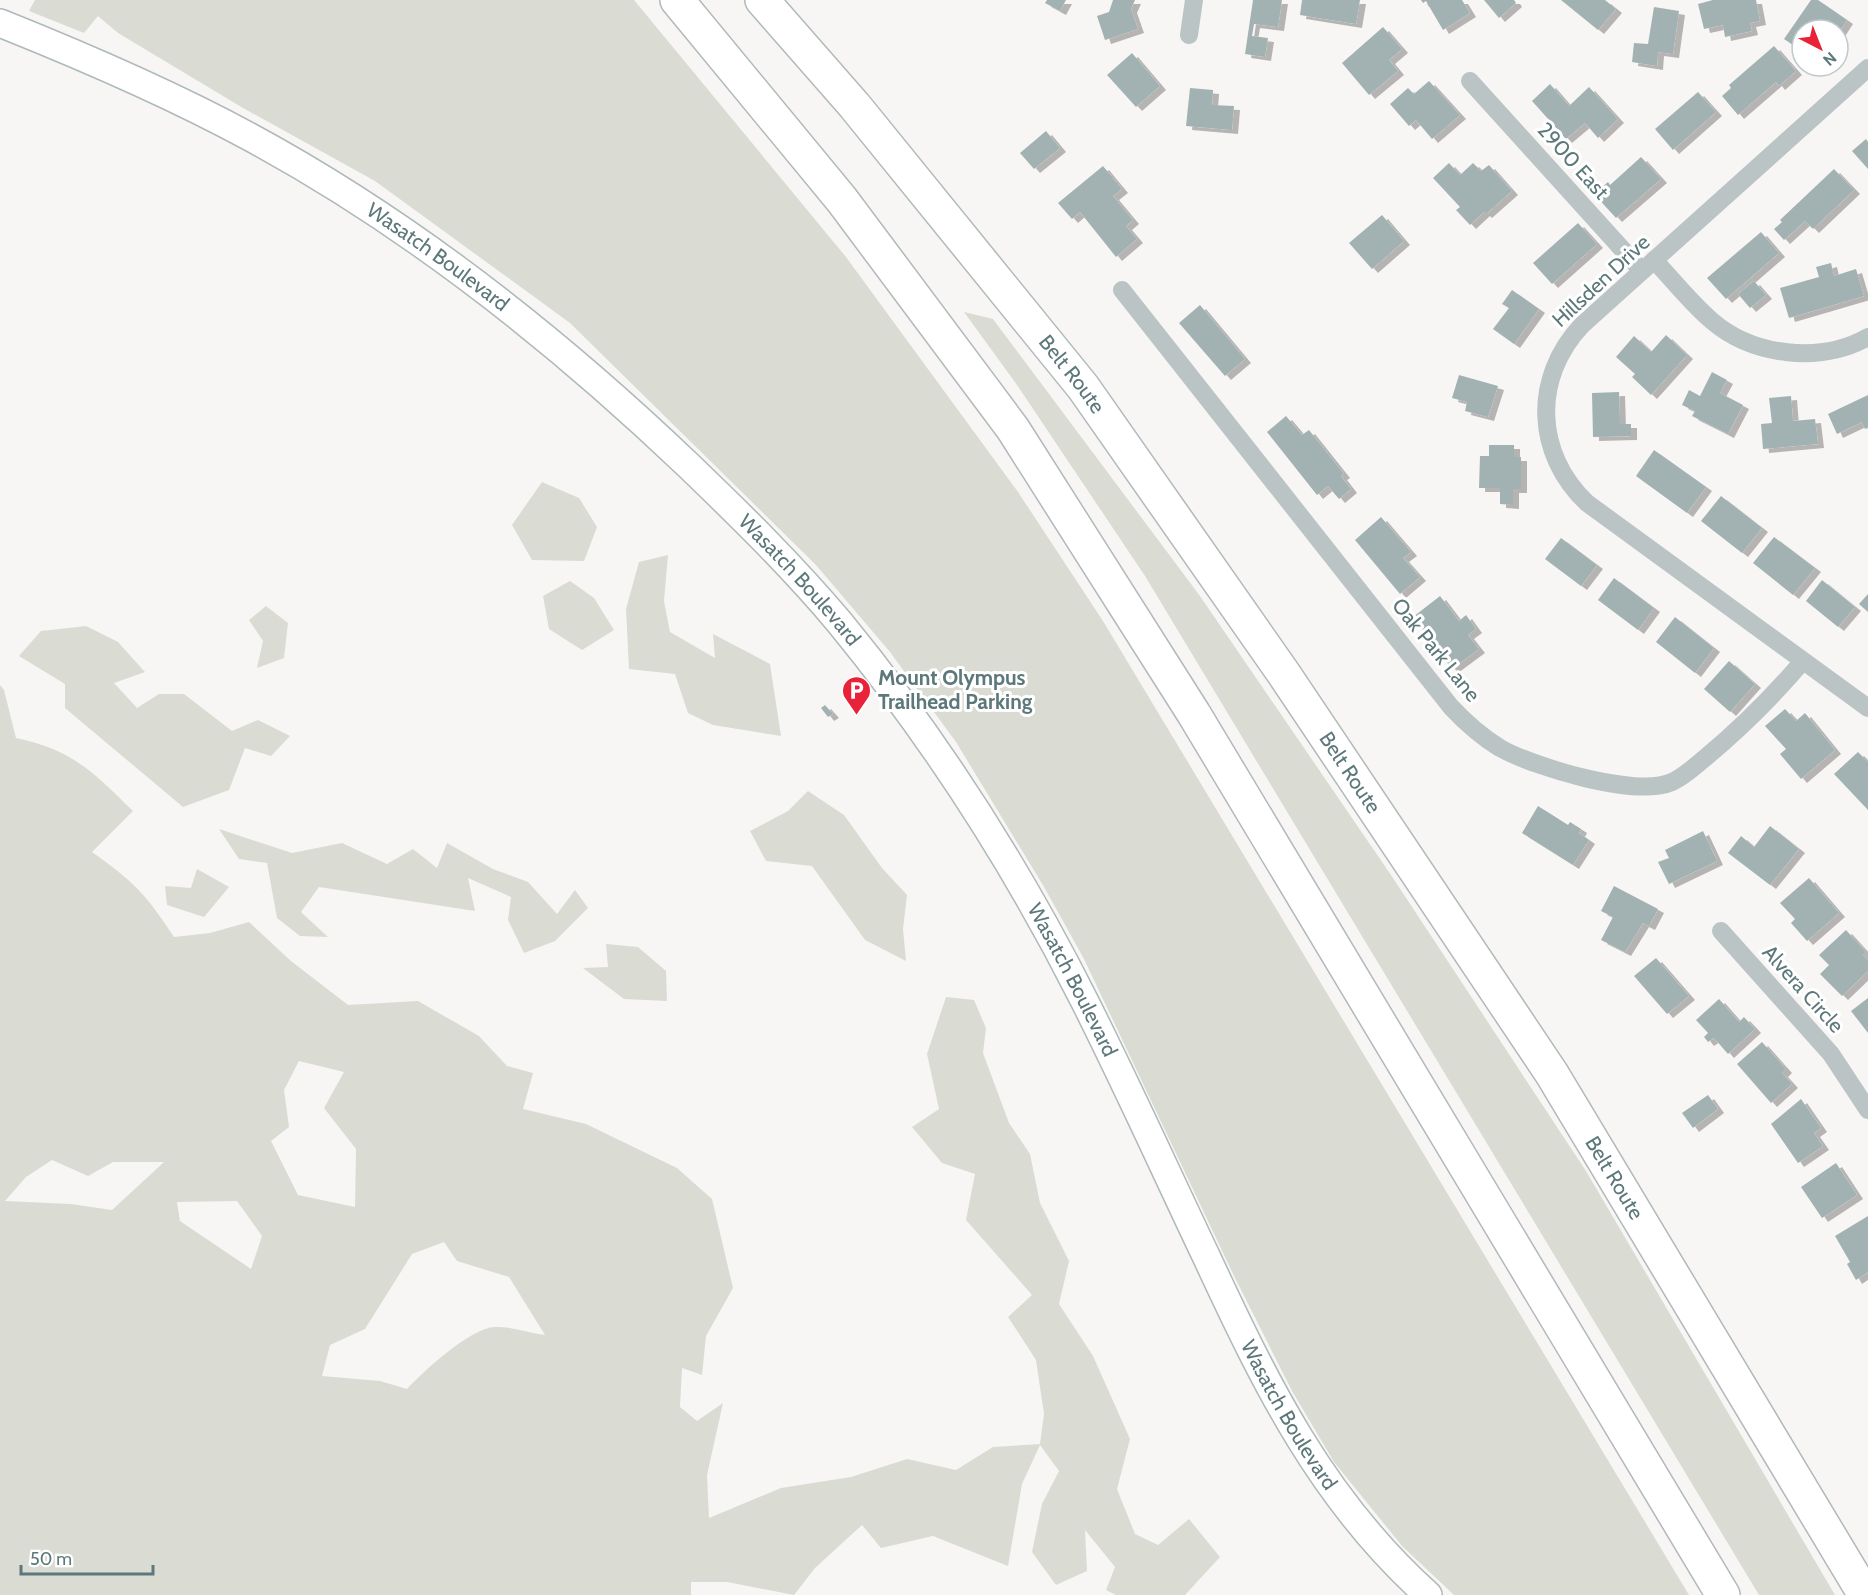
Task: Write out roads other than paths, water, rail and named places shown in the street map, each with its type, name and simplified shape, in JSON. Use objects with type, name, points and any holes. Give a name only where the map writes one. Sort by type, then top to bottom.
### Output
[{"type":"highway","points":[[677,0],[842,200],[1013,429],[1194,714],[1723,1595]]},
{"type":"highway","name":"Belt Route","points":[[762,0],[854,105],[1083,387],[1284,674],[1552,1074],[1865,1595]]},
{"type":"street","points":[[1189,35],[1194,0]]},
{"type":"street","name":"Wasatch Boulevard","points":[[0,23],[130,77],[241,132],[304,168],[410,236],[507,308],[592,377],[664,443],[786,562],[861,650],[972,804],[1022,886],[1079,990],[1231,1310],[1292,1428],[1322,1476],[1355,1521],[1428,1595]]},
{"type":"street","name":"Hillsden Drive","points":[[1868,68],[1577,331],[1556,362],[1546,392],[1545,409],[1553,455],[1568,482],[1599,513],[1868,708]]},
{"type":"street","name":"2900 East","points":[[1470,81],[1648,266],[1712,321],[1741,340],[1772,350],[1802,354],[1831,350],[1868,337]]},
{"type":"street","name":"Oak Park Lane","points":[[1122,290],[1451,707],[1466,723],[1500,747],[1546,768],[1639,788],[1660,786],[1679,778],[1731,737],[1803,661]]},
{"type":"street","name":"Alvera Circle","points":[[1721,931],[1832,1054],[1868,1110]]},
{"type":"place","name":"Mount Olympus Trailhead Parking","points":[[857,716]]}]
